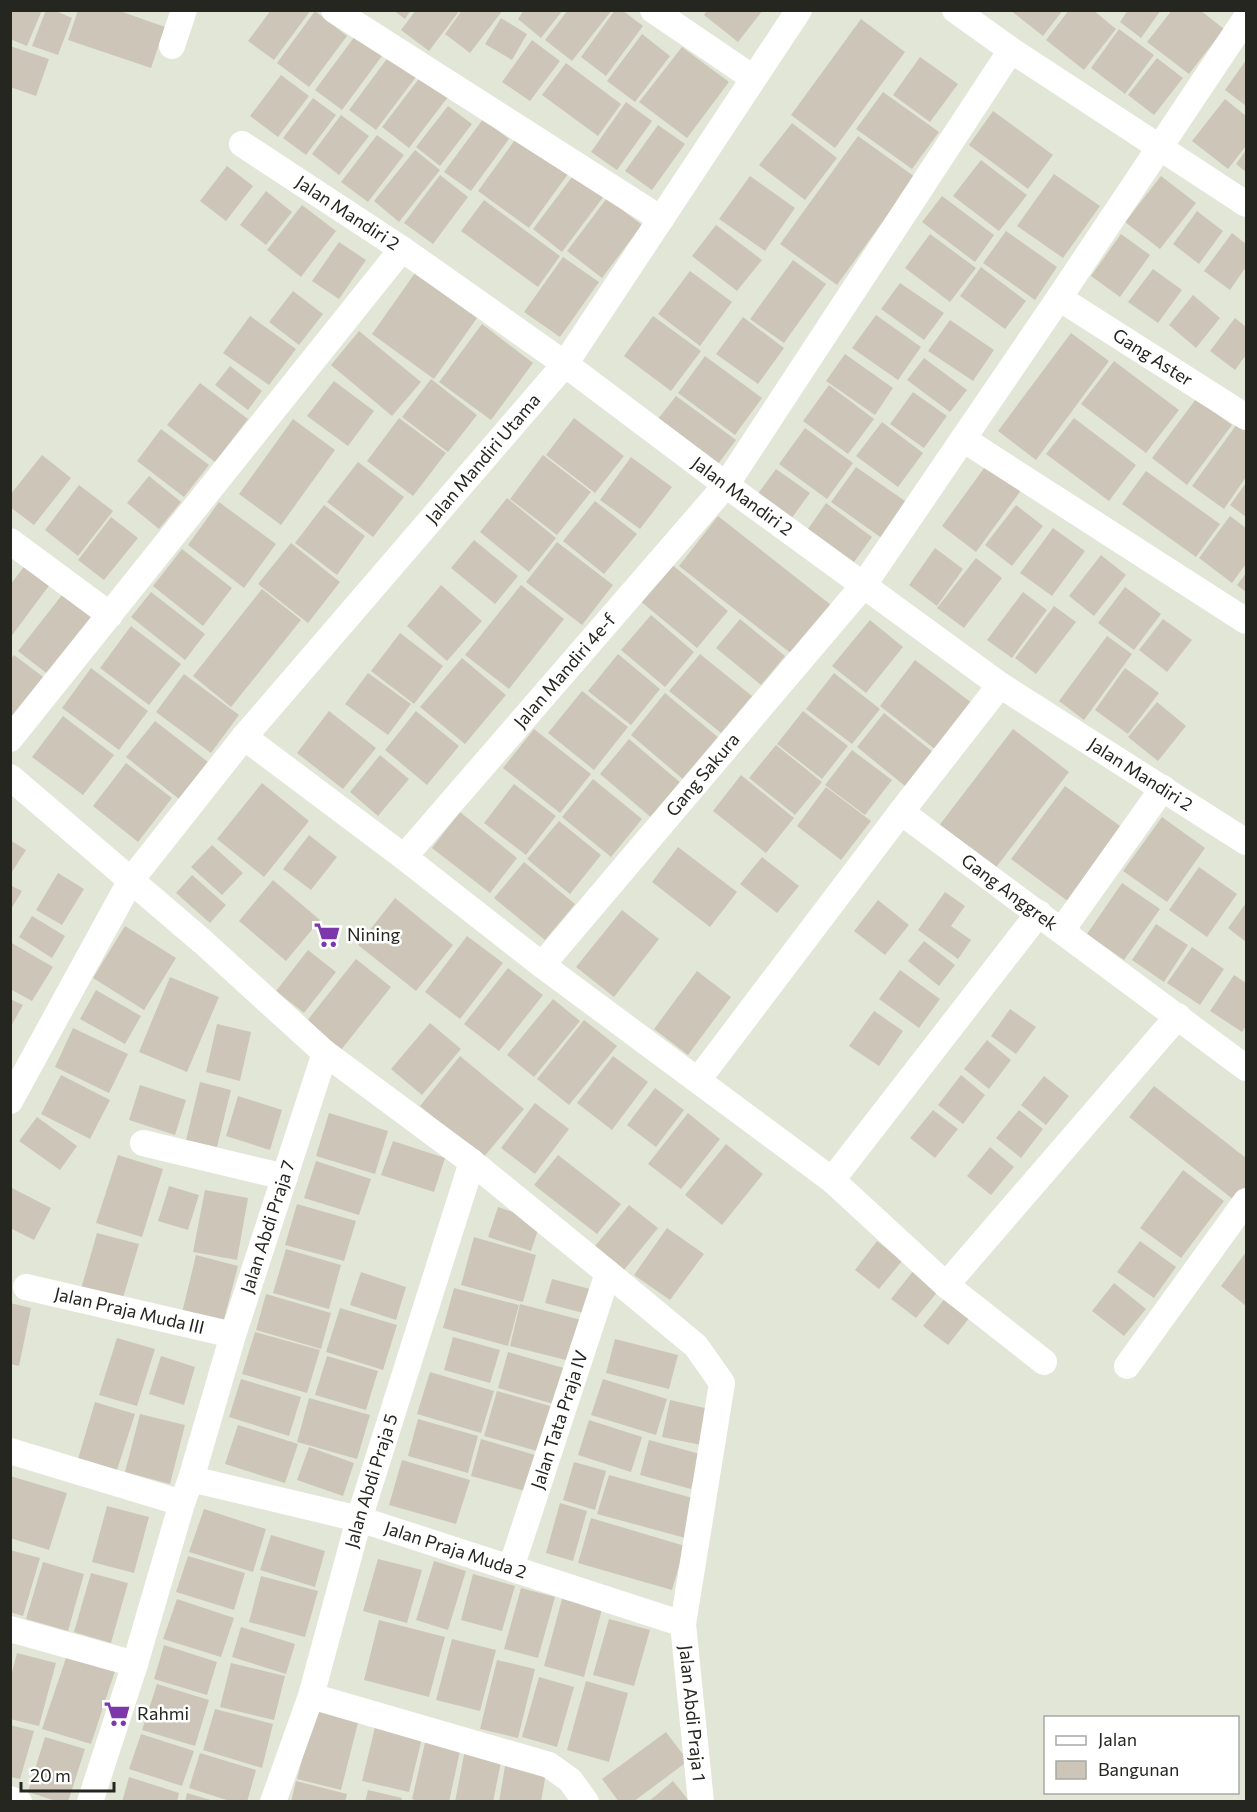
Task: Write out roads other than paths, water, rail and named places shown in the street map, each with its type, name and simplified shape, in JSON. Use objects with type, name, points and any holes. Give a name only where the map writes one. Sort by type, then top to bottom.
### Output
[{"type":"street","points":[[172,46],[184,10]]},
{"type":"street","points":[[334,10],[661,219]]},
{"type":"street","points":[[653,10],[753,78]]},
{"type":"street","name":"Jalan Mandiri Utama","points":[[10,1101],[130,880],[244,737],[565,364],[799,10]]},
{"type":"street","points":[[955,10],[1011,50],[1161,146],[1246,204]]},
{"type":"street","name":"Gang Sakura","points":[[542,965],[863,586],[1246,18]]},
{"type":"street","name":"Jalan Mandiri 4e-f","points":[[404,857],[726,485],[1011,50]]},
{"type":"street","name":"Jalan Mandiri 2","points":[[242,144],[402,249],[565,364],[1000,685],[1246,842]]},
{"type":"street","points":[[10,739],[402,249]]},
{"type":"street","name":"Gang Aster","points":[[1059,298],[1246,417]]},
{"type":"street","points":[[963,439],[1246,621]]},
{"type":"street","points":[[10,541],[110,615]]},
{"type":"street","points":[[698,1080],[1000,685]]},
{"type":"street","points":[[244,737],[404,857],[542,965],[832,1180],[946,1285],[1044,1362]]},
{"type":"street","points":[[10,777],[203,942],[325,1053]]},
{"type":"street","points":[[1062,930],[1162,788]]},
{"type":"street","name":"Gang Anggrek","points":[[901,812],[1246,1068]]},
{"type":"street","points":[[832,1180],[1039,913]]},
{"type":"street","points":[[946,1285],[1178,1016]]},
{"type":"street","name":"Jalan Abdi Praja 1","points":[[325,1053],[472,1162],[608,1272],[696,1346],[722,1383],[684,1624],[701,1802]]},
{"type":"street","name":"Jalan Abdi Praja 7","points":[[90,1802],[135,1664],[233,1335],[325,1053]]},
{"type":"street","points":[[143,1143],[285,1177]]},
{"type":"street","name":"Jalan Abdi Praja 5","points":[[273,1802],[310,1696],[359,1519],[472,1162]]},
{"type":"street","points":[[1127,1366],[1246,1201]]},
{"type":"street","name":"Jalan Tata Praja IV","points":[[511,1568],[608,1272]]},
{"type":"street","name":"Jalan Praja Muda III","points":[[26,1287],[233,1335]]},
{"type":"street","points":[[10,1451],[182,1503]]},
{"type":"street","name":"Jalan Praja Muda 2","points":[[191,1479],[359,1519],[684,1624]]},
{"type":"street","points":[[10,1629],[135,1664]]},
{"type":"street","points":[[310,1696],[549,1765],[570,1780],[586,1802]]},
{"type":"street","points":[[10,1799],[20,1802]]},
{"type":"place","name":"Nining","points":[[327,935]]},
{"type":"place","name":"Rahmi","points":[[117,1714]]}]
